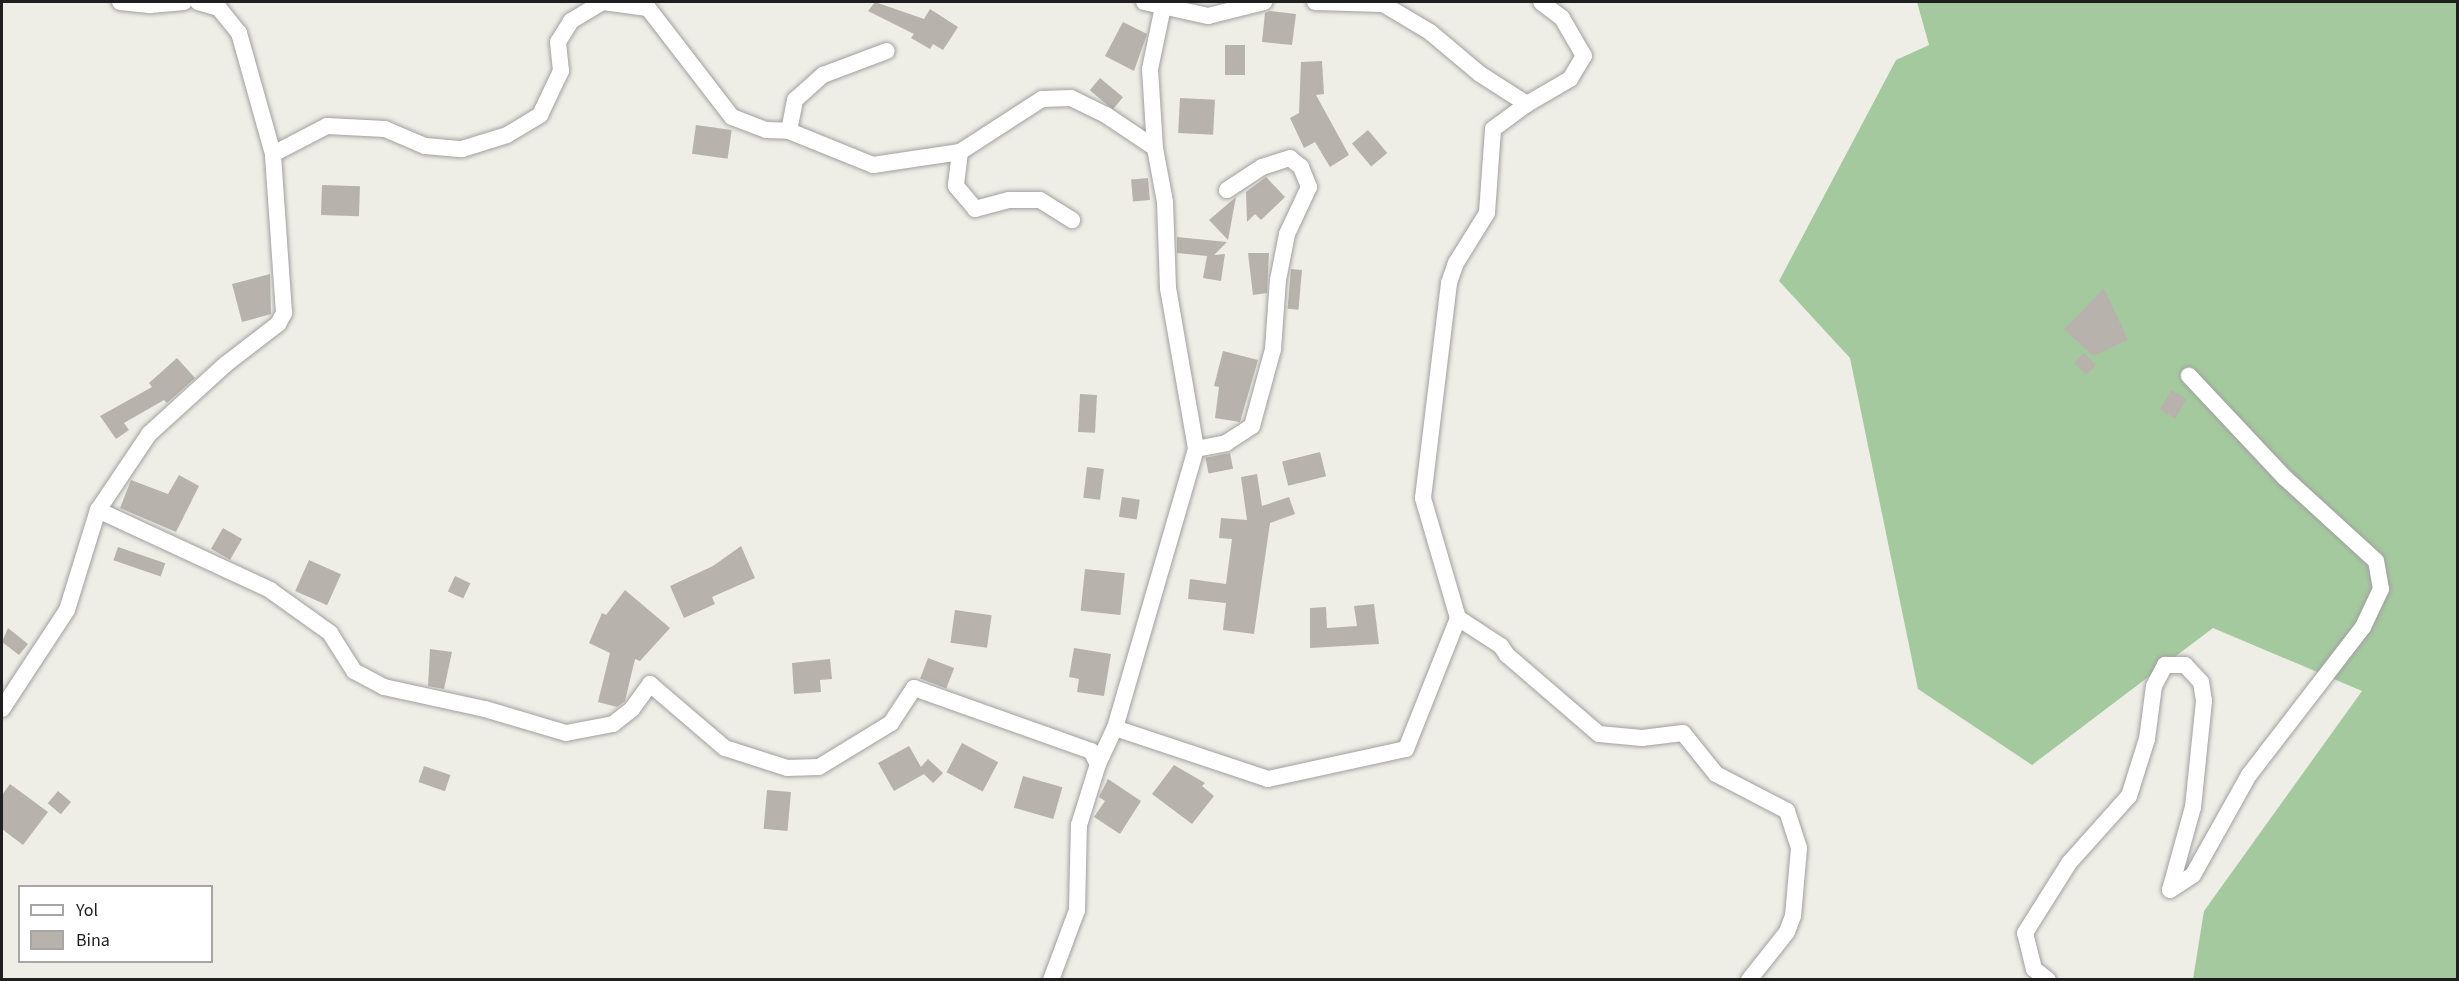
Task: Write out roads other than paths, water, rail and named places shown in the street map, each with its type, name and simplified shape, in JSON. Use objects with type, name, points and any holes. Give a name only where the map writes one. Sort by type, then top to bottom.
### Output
[{"type":"street","points":[[120,2],[150,5],[184,2]]},
{"type":"street","points":[[2,709],[67,610],[98,510],[149,434],[226,364],[278,324],[284,313],[273,154],[239,33],[219,8],[198,2]]},
{"type":"street","points":[[273,154],[327,126],[385,129],[425,146],[462,149],[507,135],[540,115],[561,71],[558,42],[571,21],[603,2],[648,8],[732,117],[766,130],[789,131],[873,165],[960,152],[1042,99],[1071,98],[1106,115],[1155,148]]},
{"type":"street","points":[[1144,2],[1208,16],[1264,2]]},
{"type":"street","points":[[1315,2],[1383,4],[1430,32],[1480,74],[1527,104]]},
{"type":"street","points":[[1115,728],[1268,779],[1406,749],[1458,618],[1423,498],[1449,282],[1456,263],[1487,213],[1493,129],[1527,104],[1570,79],[1584,56],[1562,18],[1541,2]]},
{"type":"street","points":[[1051,980],[1077,910],[1079,825],[1098,764],[1115,728],[1196,449],[1168,288],[1165,202],[1155,148],[1150,69],[1164,5]]},
{"type":"street","points":[[789,131],[795,100],[823,75],[887,51]]},
{"type":"street","points":[[960,152],[956,186],[975,209],[1009,200],[1040,200],[1072,220]]},
{"type":"street","points":[[1196,449],[1226,443],[1252,426],[1273,349],[1278,280],[1287,234],[1309,187],[1301,167],[1290,158],[1262,167],[1227,190]]},
{"type":"street","points":[[2049,980],[2034,969],[2025,933],[2069,864],[2128,796],[2147,739],[2154,686],[2165,665],[2185,665],[2201,682],[2204,701],[2193,807],[2170,890],[2193,875],[2249,776],[2363,627],[2381,589],[2376,561],[2284,477],[2189,376]]},
{"type":"street","points":[[98,510],[270,590],[330,633],[354,671],[384,687],[485,709],[566,733],[613,724],[632,709],[650,684],[725,748],[787,768],[819,767],[891,723],[914,688],[1091,751],[1098,764]]},
{"type":"street","points":[[1458,618],[1501,646],[1507,655],[1599,734],[1642,738],[1683,733],[1716,774],[1787,811],[1799,848],[1793,916],[1787,932],[1749,980]]}]
